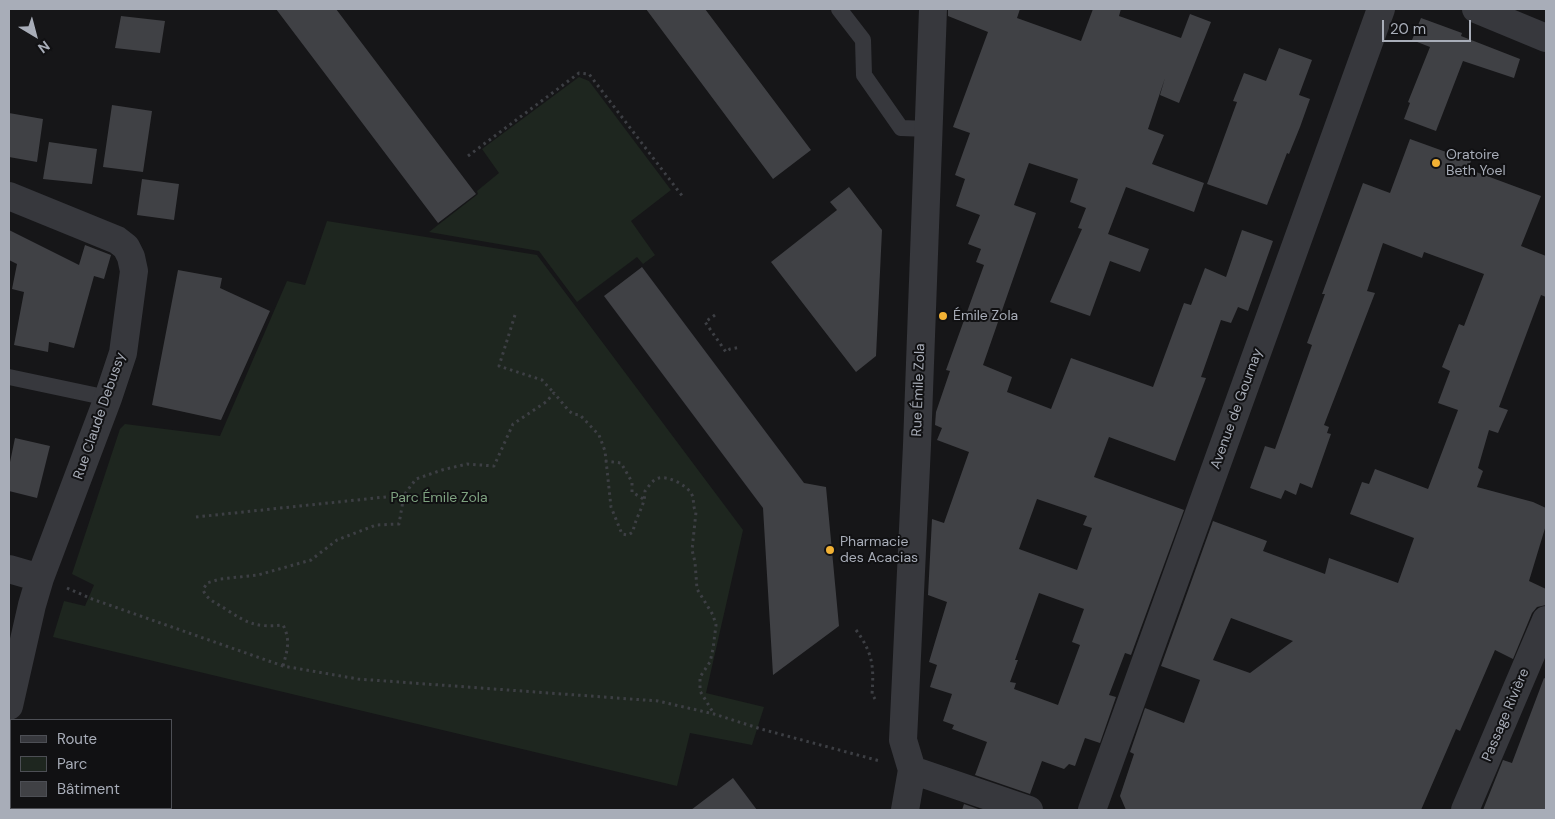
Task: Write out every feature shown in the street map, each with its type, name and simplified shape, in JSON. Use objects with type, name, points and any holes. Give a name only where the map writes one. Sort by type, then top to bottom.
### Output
[{"type":"street","name":"Rue Émile Zola","points":[[912,770],[903,740],[917,455],[933,9]]},
{"type":"street","name":"Avenue de Gournay","points":[[1092,810],[1381,9]]},
{"type":"street","points":[[1476,9],[1546,38]]},
{"type":"street","name":"Rue Claude Debussy","points":[[9,196],[117,240],[126,247],[131,257],[134,271],[123,353],[50,581],[32,605],[9,706]]},
{"type":"street","points":[[9,569],[50,581]]},
{"type":"street","name":"Passage Rivière","points":[[1465,810],[1546,620]]},
{"type":"street","points":[[905,810],[912,770],[1029,810]]},
{"type":"lane","points":[[839,9],[863,40],[864,75],[901,128],[929,129]]},
{"type":"lane","points":[[9,377],[108,398]]},
{"type":"path","points":[[468,156],[579,73],[589,74],[683,197]]},
{"type":"path","points":[[516,315],[499,366],[542,380],[569,410],[574,414],[580,415],[599,435],[605,451],[612,507],[622,534],[628,535],[633,532],[635,520],[641,512],[645,500],[645,491],[651,483],[661,478],[671,480],[684,486],[691,494],[693,507],[696,512],[692,550],[697,590],[713,615],[716,625],[710,662],[700,677],[700,690],[714,714]]},
{"type":"path","points":[[716,315],[704,322],[726,352],[740,347]]},
{"type":"path","points":[[283,666],[288,644],[288,634],[283,625],[255,624],[238,618],[207,598],[203,590],[207,583],[220,579],[258,575],[311,560],[337,540],[376,526],[399,524],[404,495],[416,479],[467,464],[494,466],[513,424],[546,402],[554,393]]},
{"type":"path","points":[[605,461],[621,462],[632,482],[632,492],[645,500]]},
{"type":"path","points":[[196,518],[404,495]]},
{"type":"path","points":[[50,581],[92,599],[283,666],[358,679],[658,701],[714,714],[761,729],[912,770]]},
{"type":"green space","points":[[579,77],[589,81],[671,190],[631,221],[655,255],[643,264],[637,257],[577,302],[539,251],[429,232],[478,194],[477,191],[499,173],[482,149]]},
{"type":"green space","name":"Parc Émile Zola","points":[[327,221],[537,255],[743,530],[706,693],[764,707],[752,745],[690,733],[677,786],[53,637],[64,601],[85,606],[94,585],[72,574],[120,429],[125,424],[220,436],[287,281],[305,285]]},
{"type":"building","points":[[276,9],[336,9],[476,194],[438,223]]},
{"type":"building","points":[[646,9],[705,9],[811,150],[773,179]]},
{"type":"building","points":[[948,9],[1020,9],[1017,18],[1081,41],[1093,9],[1121,9],[1119,16],[1181,38],[1190,14],[1211,22],[1179,103],[1160,95],[1165,78],[1148,129],[1164,135],[1152,164],[1204,183],[1194,212],[1126,187],[1108,234],[1149,249],[1140,272],[1110,261],[1090,316],[1050,302],[1082,229],[1078,228],[1086,208],[1070,202],[1078,179],[1029,163],[1014,205],[1036,213],[983,365],[1012,377],[1007,392],[1051,409],[1071,358],[1153,387],[1184,303],[1191,305],[1205,268],[1226,277],[1242,230],[1273,241],[1248,311],[1238,307],[1231,323],[1221,320],[1201,377],[1206,378],[1175,461],[1109,437],[1094,477],[1184,510],[1131,655],[1125,653],[1109,695],[1116,697],[1100,743],[1085,738],[1075,766],[1069,764],[1064,769],[1042,761],[1030,794],[975,775],[987,742],[952,729],[954,725],[943,721],[952,694],[930,687],[937,665],[929,662],[947,602],[928,595],[932,519],[944,523],[969,452],[937,440],[942,428],[935,425],[936,412],[950,371],[946,370],[984,265],[976,262],[981,249],[968,244],[980,215],[956,206],[965,179],[955,175],[970,133],[953,127],[988,32],[948,16]],"holes":[[[1037,499],[1087,516],[1083,525],[1092,528],[1077,570],[1019,549]],[[1039,593],[1084,609],[1072,642],[1080,645],[1058,705],[1014,689],[1016,683],[1010,682],[1018,660],[1015,660]]]},
{"type":"building","points":[[121,16],[165,21],[160,53],[115,48]]},
{"type":"building","points":[[1421,18],[1462,33],[1461,36],[1520,59],[1514,78],[1463,61],[1436,131],[1404,119],[1410,103],[1408,102],[1430,47],[1412,40]]},
{"type":"building","points":[[1279,48],[1312,60],[1299,95],[1310,99],[1267,205],[1207,184],[1237,102],[1233,101],[1244,73],[1266,81]]},
{"type":"building","points":[[112,105],[152,111],[143,172],[103,167]]},
{"type":"building","points":[[9,113],[43,119],[37,162],[9,157]]},
{"type":"building","points":[[1410,139],[1471,161],[1468,169],[1541,196],[1521,246],[1546,256],[1546,297],[1541,295],[1499,407],[1508,410],[1498,433],[1489,430],[1478,468],[1483,471],[1477,487],[1533,502],[1546,508],[1546,525],[1529,581],[1546,589],[1546,605],[1537,607],[1532,613],[1513,659],[1495,650],[1460,731],[1456,729],[1421,810],[1126,810],[1120,796],[1134,754],[1130,752],[1145,708],[1184,723],[1200,680],[1161,666],[1213,521],[1267,541],[1263,551],[1325,574],[1329,558],[1398,583],[1414,538],[1350,514],[1362,482],[1369,484],[1375,469],[1428,489],[1458,410],[1438,403],[1450,371],[1442,367],[1459,324],[1464,326],[1484,274],[1424,252],[1422,258],[1383,243],[1367,291],[1375,293],[1324,425],[1329,427],[1327,433],[1331,434],[1312,488],[1300,483],[1296,495],[1285,490],[1281,499],[1250,488],[1265,446],[1275,449],[1312,345],[1307,343],[1325,294],[1322,294],[1363,183],[1390,193]],"holes":[[[1231,618],[1293,641],[1250,673],[1213,660]]]},
{"type":"building","points":[[49,142],[97,149],[92,184],[43,179]]},
{"type":"building","points":[[142,179],[179,184],[174,220],[137,215]]},
{"type":"building","points":[[849,187],[882,230],[876,356],[856,372],[771,262],[837,210],[830,202]]},
{"type":"building","points":[[9,230],[79,265],[85,245],[111,255],[104,279],[94,276],[74,348],[49,342],[48,352],[14,345],[24,292],[12,289],[17,264],[9,260]]},
{"type":"building","points":[[642,267],[804,483],[826,487],[839,626],[773,675],[763,508],[604,296]]},
{"type":"building","points":[[178,270],[222,278],[220,288],[270,311],[221,420],[152,405]]},
{"type":"building","points":[[15,438],[50,446],[37,498],[9,491],[9,467]]},
{"type":"building","points":[[1544,678],[1546,679],[1546,810],[1483,810],[1503,760],[1512,763]]},
{"type":"building","points":[[733,778],[757,810],[691,810]]},
{"type":"building","points":[[964,804],[981,810],[962,810]]},
{"type":"place","name":"Oratoire Beth Yoel","points":[[1436,163]]},
{"type":"place","name":"Émile Zola","points":[[943,316]]},
{"type":"place","name":"Pharmacie des Acacias","points":[[830,550]]}]
